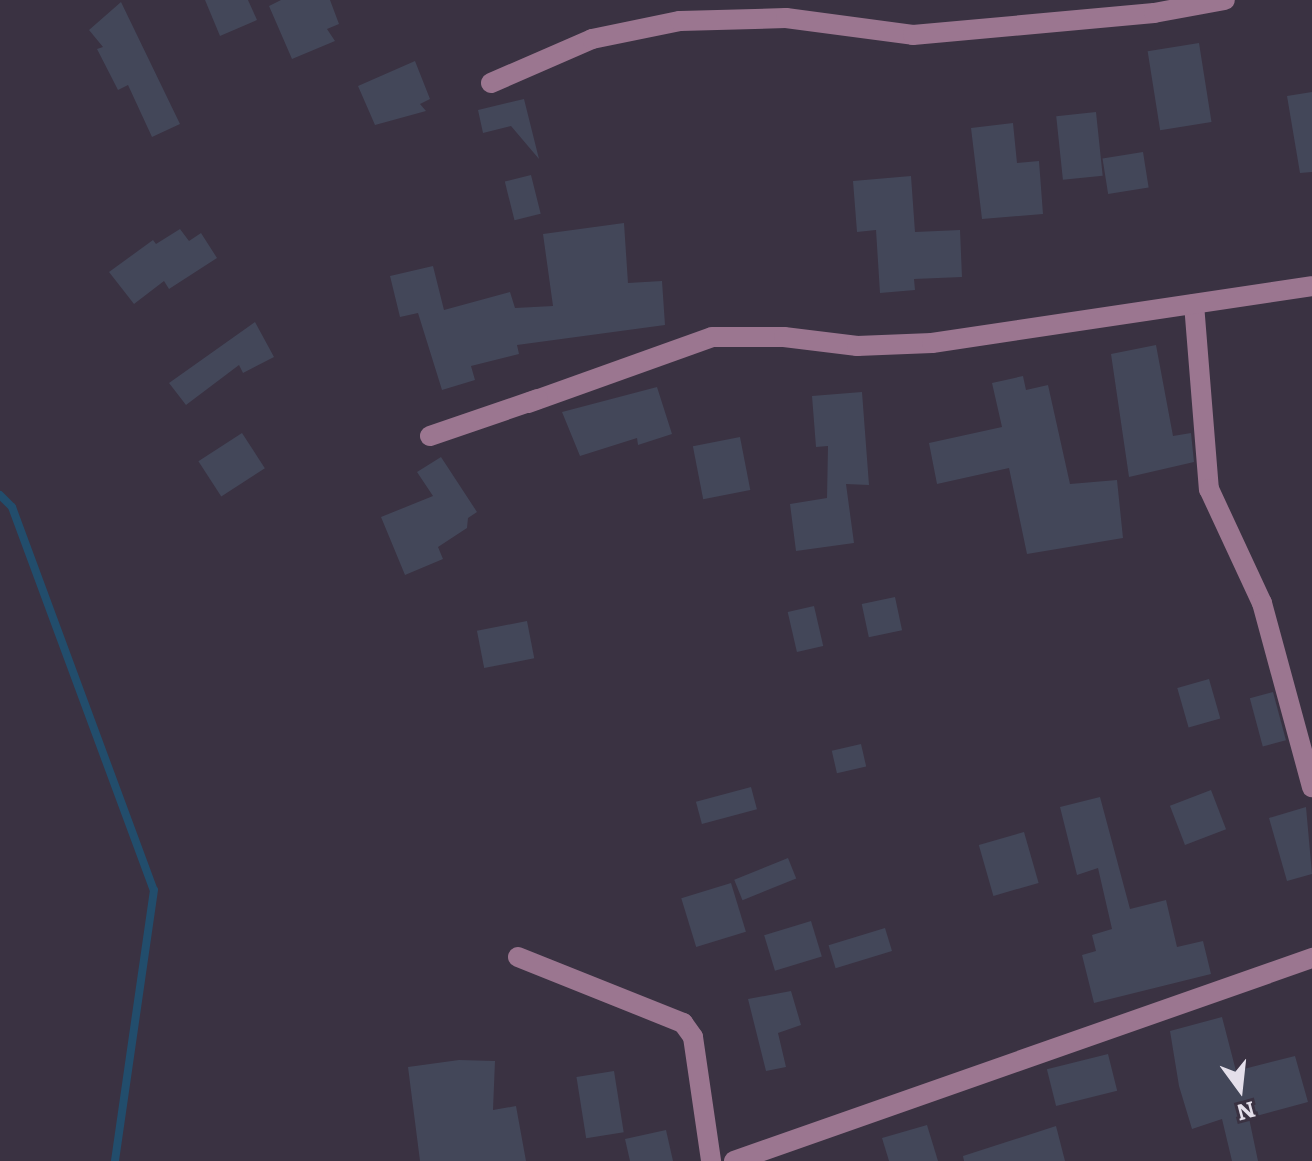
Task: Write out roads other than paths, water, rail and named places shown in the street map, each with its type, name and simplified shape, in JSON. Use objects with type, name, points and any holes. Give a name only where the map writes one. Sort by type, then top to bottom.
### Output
[{"type":"street","points":[[491,83],[592,39],[680,21],[786,18],[913,35],[1139,15],[1225,0]]},
{"type":"street","points":[[430,436],[712,337],[784,337],[857,346],[932,343],[1312,286]]},
{"type":"street","points":[[1194,304],[1209,489],[1262,603],[1312,787]]},
{"type":"street","points":[[518,957],[683,1023],[693,1037],[711,1161]]},
{"type":"street","points":[[734,1161],[1312,958]]},
{"type":"waterway","points":[[0,495],[12,507],[154,890],[115,1161]]}]
